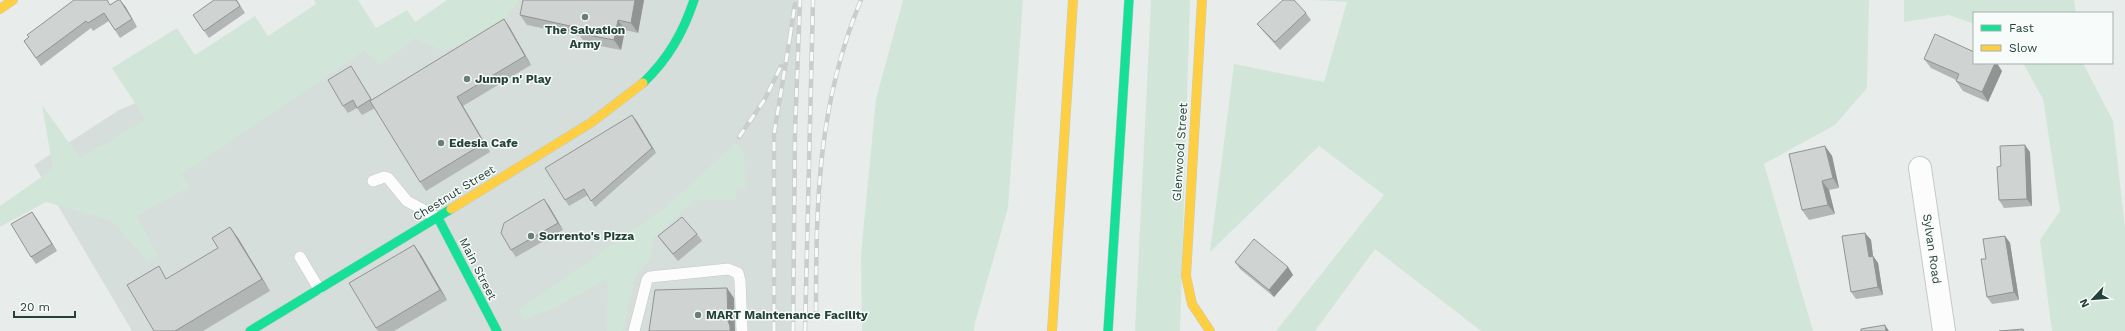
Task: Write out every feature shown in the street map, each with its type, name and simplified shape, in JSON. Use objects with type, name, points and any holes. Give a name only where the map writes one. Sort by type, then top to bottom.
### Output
[{"type":"main road","points":[[0,9],[13,0]]},
{"type":"main road","name":"Chestnut Street","points":[[250,331],[438,218],[611,109],[650,77],[663,62],[683,30],[694,0]]},
{"type":"main road","points":[[1052,331],[1073,0]]},
{"type":"main road","points":[[1108,331],[1130,0]]},
{"type":"main road","name":"Glenwood Street","points":[[1202,0],[1186,260],[1188,290],[1192,304],[1210,331]]},
{"type":"main road","name":"Main Street","points":[[438,218],[497,331]]},
{"type":"street","name":"Sylvan Road","points":[[1920,168],[1944,331]]},
{"type":"lane","points":[[373,181],[384,177],[388,178],[407,201],[438,218]]},
{"type":"lane","points":[[300,257],[319,289]]},
{"type":"lane","points":[[634,331],[647,280],[650,277],[728,269],[738,274],[740,281],[742,331]]},
{"type":"shaded area","points":[[476,0],[800,0],[795,131],[793,331],[132,331],[34,165],[119,110],[210,71],[365,49]]},
{"type":"green space","points":[[314,0],[358,0],[376,28],[407,10],[415,22],[447,0],[520,0],[492,33],[443,51],[415,38],[380,65],[365,50],[181,175],[189,187],[136,216],[158,256],[148,261],[111,220],[46,202],[0,227],[0,206],[53,169],[42,105],[80,158],[146,120],[112,68],[177,28],[195,55],[255,16],[268,36],[316,4]]},
{"type":"green space","points":[[903,0],[1023,0],[1008,208],[974,331],[862,331],[861,254],[876,99]]},
{"type":"green space","points":[[1151,0],[1190,0],[1180,331],[1135,331]]},
{"type":"green space","points":[[1310,0],[1869,0],[1867,88],[1835,125],[1764,164],[1813,331],[1481,331],[1375,249],[1315,331],[1276,331],[1384,195],[1319,146],[1210,252],[1234,64],[1324,82],[1347,2]]},
{"type":"green space","points":[[1904,0],[2074,0],[2076,12],[1973,12],[1973,24],[1949,15],[1904,22]]},
{"type":"green space","points":[[2024,64],[2084,64],[2113,121],[2125,228],[2125,331],[2052,331],[2040,240],[2060,211],[2043,99]]},
{"type":"green space","points":[[736,143],[744,153],[745,188],[736,189],[736,200],[695,200],[653,238],[651,259],[639,270],[635,277],[623,331],[607,331],[608,286],[605,280],[552,309],[523,320],[519,310],[665,208]]},
{"type":"building","points":[[74,0],[107,0],[110,5],[120,0],[132,19],[115,30],[104,13],[88,23],[86,21],[36,58],[24,41],[29,37],[27,35]]},
{"type":"building","points":[[214,0],[236,0],[240,6],[204,31],[193,15]]},
{"type":"building","name":"The Salvation Army","points":[[523,0],[635,0],[631,23],[618,20],[614,40],[578,33],[579,28],[520,15]]},
{"type":"building","points":[[1283,0],[1294,0],[1306,13],[1275,42],[1257,24]]},
{"type":"building","points":[[504,19],[525,56],[457,97],[484,143],[420,182],[370,101]]},
{"type":"building","points":[[1935,34],[1973,52],[1973,64],[1995,64],[1982,92],[1956,81],[1959,74],[1924,59]]},
{"type":"building","points":[[351,66],[371,99],[357,108],[353,100],[343,106],[328,80]]},
{"type":"building","points":[[632,115],[652,148],[591,201],[584,189],[565,200],[545,168]]},
{"type":"building","points":[[2025,145],[2027,199],[1999,200],[1997,167],[2001,166],[2000,146]]},
{"type":"building","points":[[1825,146],[1833,178],[1822,181],[1828,205],[1802,210],[1789,154]]},
{"type":"building","name":"Sorrento's Pizza","points":[[544,199],[558,223],[511,250],[501,233],[504,223]]},
{"type":"building","points":[[32,212],[52,244],[31,257],[11,224]]},
{"type":"building","points":[[682,217],[697,234],[673,254],[658,236]]},
{"type":"building","points":[[230,227],[262,279],[175,331],[154,331],[127,285],[159,266],[166,279],[218,248],[212,238]]},
{"type":"building","points":[[1865,233],[1869,257],[1873,256],[1878,287],[1851,292],[1842,236]]},
{"type":"building","points":[[2005,236],[2014,292],[1987,297],[1981,259],[1986,259],[1983,239]]},
{"type":"building","points":[[1254,239],[1288,267],[1269,290],[1235,262]]},
{"type":"building","points":[[414,245],[440,290],[376,328],[349,283]]},
{"type":"building","name":"MART Maintenance Facility","points":[[727,288],[728,321],[730,331],[649,331],[655,290]]},
{"type":"building","points":[[1885,325],[1886,331],[1861,331],[1861,329]]},
{"type":"building","points":[[2023,329],[2024,331],[1999,331]]},
{"type":"railway","points":[[793,331],[795,131],[800,0]]},
{"type":"railway","points":[[805,331],[813,0]]},
{"type":"railway","points":[[816,311],[817,230],[822,153],[836,77],[847,38],[861,0]]},
{"type":"railway","points":[[790,36],[795,4]]},
{"type":"railway","points":[[774,331],[774,134],[791,31]]},
{"type":"railway","points":[[739,137],[765,99],[781,66]]},
{"type":"traffic: fast","points":[[643,83],[660,65],[674,45],[685,24],[694,0]]},
{"type":"traffic: fast","points":[[1108,331],[1129,0]]},
{"type":"traffic: fast","points":[[250,331],[451,209]]},
{"type":"traffic: fast","points":[[438,218],[497,331]]},
{"type":"traffic: slow","points":[[0,9],[13,0]]},
{"type":"traffic: slow","points":[[1052,331],[1073,0]]},
{"type":"traffic: slow","points":[[1202,0],[1186,276],[1192,304],[1210,331]]},
{"type":"traffic: slow","points":[[451,209],[592,122],[643,83]]},
{"type":"place","name":"The Salvation Army","points":[[585,17]]},
{"type":"place","name":"Jump n' Play","points":[[467,79]]},
{"type":"place","name":"Edesia Cafe","points":[[441,143]]},
{"type":"place","name":"Sorrento's Pizza","points":[[531,236]]},
{"type":"place","name":"MART Maintenance Facility","points":[[698,315]]}]
